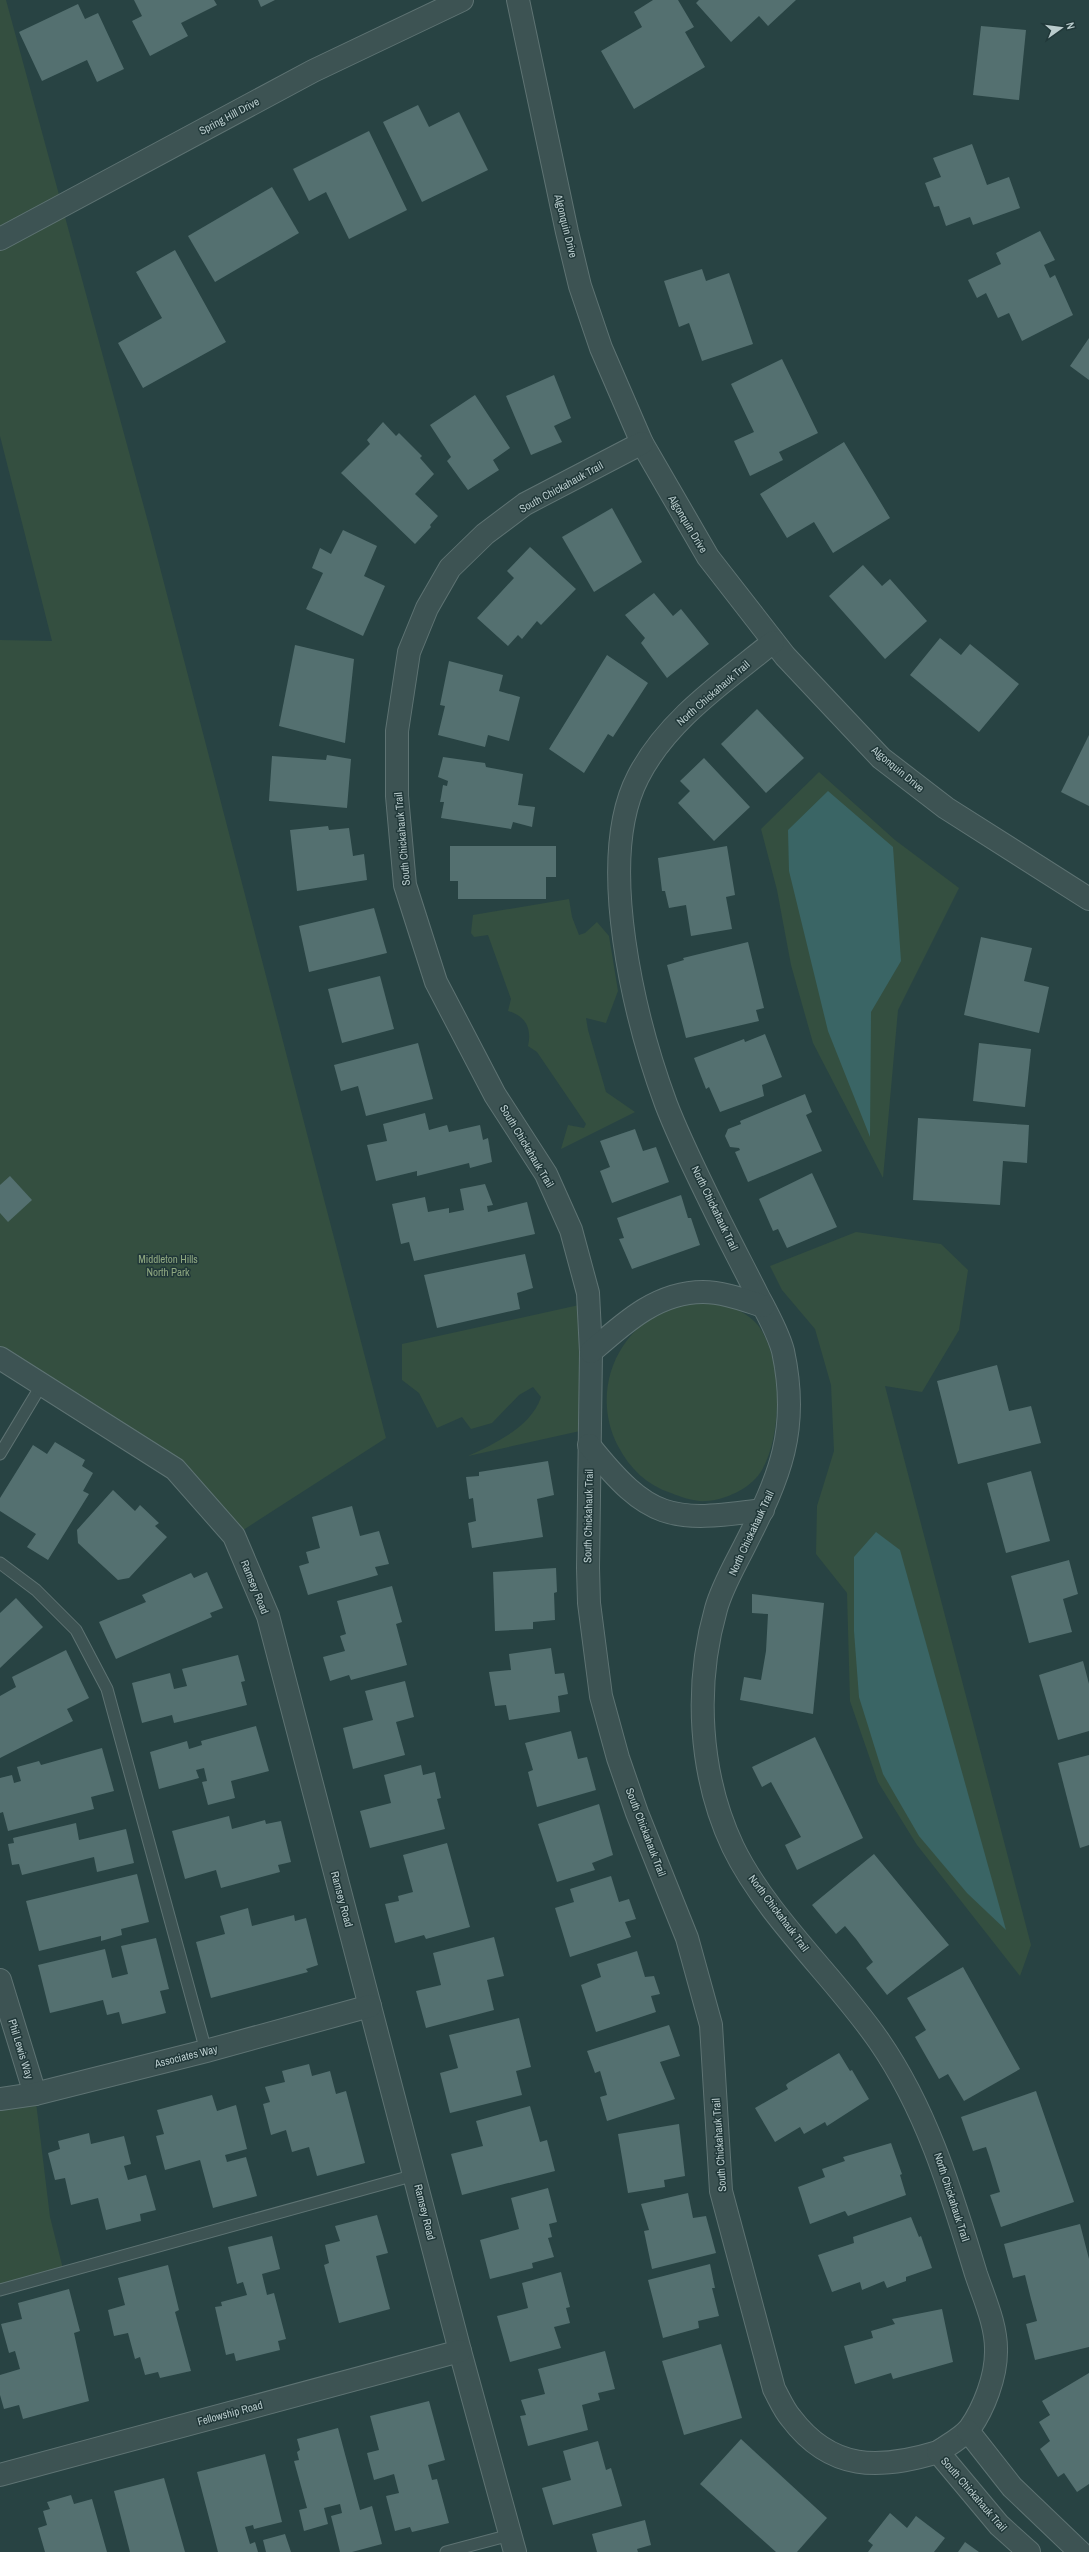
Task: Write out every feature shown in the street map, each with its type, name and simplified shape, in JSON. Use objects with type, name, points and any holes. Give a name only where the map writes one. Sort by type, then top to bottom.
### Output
[{"type":"street","name":"Spring Hill Drive","points":[[0,239],[313,71],[462,0]]},
{"type":"street","name":"Algonquin Drive","points":[[518,0],[553,176],[580,286],[601,348],[642,443],[711,562],[773,642],[881,758],[946,808],[1089,899]]},
{"type":"street","name":"South Chickahauk Trail","points":[[642,443],[525,504],[485,534],[450,568],[427,608],[409,652],[397,732],[397,794],[405,885],[433,975],[495,1095],[546,1174],[571,1230],[588,1293],[591,1318],[592,1352],[589,1445],[589,1603],[601,1696],[618,1758],[687,1938],[711,2025],[721,2191],[774,2389],[791,2418],[815,2443],[837,2456],[858,2462],[885,2465],[938,2452],[999,2525],[1029,2552]]},
{"type":"street","name":"North Chickahauk Trail","points":[[773,642],[693,707],[670,731],[648,761],[635,783],[625,815],[619,849],[621,908],[630,972],[646,1036],[666,1104],[712,1206],[782,1344],[788,1382],[790,1422],[784,1459],[763,1510],[716,1606],[703,1678],[704,1736],[715,1798],[733,1847],[756,1886],[876,2037],[902,2076],[916,2102],[945,2171],[992,2322],[996,2352],[989,2391],[968,2432],[938,2452]]},
{"type":"street","points":[[592,1352],[644,1309],[672,1296],[703,1292],[725,1295],[763,1306]]},
{"type":"street","name":"Ramsey Road","points":[[0,1358],[175,1469],[234,1536],[268,1616],[460,2351],[513,2543]]},
{"type":"street","points":[[589,1445],[616,1478],[643,1502],[672,1514],[710,1517],[763,1510]]},
{"type":"street","name":"Phil Lewis Way","points":[[0,1980],[35,2094]]},
{"type":"street","name":"Associates Way","points":[[0,2098],[35,2094],[206,2051],[370,2006]]},
{"type":"street","name":"Fellowship Road","points":[[0,2475],[460,2351]]},
{"type":"street","points":[[968,2432],[1012,2487],[1080,2552]]},
{"type":"lane","points":[[0,1454],[42,1384]]},
{"type":"lane","points":[[0,1563],[36,1590],[76,1630],[107,1688],[206,2051]]},
{"type":"lane","points":[[0,2290],[415,2175]]},
{"type":"lane","points":[[446,2552],[513,2543]]},
{"type":"green space","name":"Middleton Hills North Park","points":[[0,0],[6,0],[151,533],[386,1438],[234,1536],[175,1469],[0,1358],[0,640],[52,641],[0,436]]},
{"type":"green space","points":[[819,772],[895,840],[959,888],[898,1010],[883,1178],[813,1043],[791,965],[777,890],[761,829]]},
{"type":"green space","points":[[569,899],[572,917],[579,935],[585,933],[597,922],[609,936],[618,991],[606,1023],[586,1018],[588,1030],[606,1092],[635,1112],[561,1149],[568,1125],[584,1128],[586,1124],[537,1052],[528,1046],[529,1034],[526,1024],[519,1016],[508,1011],[511,999],[488,935],[474,937],[471,933],[473,915]]},
{"type":"green space","points":[[856,1232],[941,1244],[968,1270],[959,1330],[922,1392],[885,1386],[1031,1945],[1020,1976],[917,1845],[878,1782],[850,1701],[847,1593],[816,1554],[817,1506],[834,1451],[831,1385],[815,1329],[782,1290],[770,1266]]},
{"type":"green space","points":[[692,1302],[718,1304],[734,1308],[742,1312],[756,1323],[765,1337],[772,1355],[776,1375],[776,1419],[773,1440],[768,1458],[760,1473],[750,1484],[736,1493],[706,1501],[688,1499],[662,1490],[654,1486],[640,1475],[628,1462],[618,1446],[610,1426],[607,1406],[608,1386],[613,1366],[622,1348],[634,1332],[650,1318],[669,1308]]},
{"type":"green space","points":[[579,1305],[580,1431],[468,1456],[501,1440],[529,1417],[536,1408],[541,1397],[533,1387],[519,1395],[492,1423],[471,1429],[462,1417],[437,1428],[419,1393],[402,1380],[402,1344]]},
{"type":"green space","points":[[35,2094],[50,2217],[64,2273],[0,2290],[0,2099]]},
{"type":"water","points":[[828,791],[893,847],[901,961],[871,1012],[870,1137],[828,1031],[789,871],[788,830]]},
{"type":"water","points":[[876,1532],[900,1550],[1006,1930],[967,1893],[919,1836],[883,1774],[859,1697],[854,1631],[854,1557]]},
{"type":"building","points":[[134,0],[214,0],[217,5],[181,23],[188,36],[150,56],[132,21],[142,16]]},
{"type":"building","points":[[258,0],[275,0],[261,7]]},
{"type":"building","points":[[653,0],[678,0],[694,27],[685,32],[705,67],[634,109],[601,51],[642,27],[634,12]]},
{"type":"building","points":[[699,0],[796,0],[768,26],[759,16],[731,42],[696,3]]},
{"type":"building","points":[[78,4],[85,19],[98,13],[124,69],[97,82],[87,60],[42,81],[19,32]]},
{"type":"building","points":[[981,26],[1026,30],[1019,100],[973,95]]},
{"type":"building","points":[[418,105],[429,127],[459,112],[488,170],[422,202],[383,122]]},
{"type":"building","points":[[369,131],[407,210],[349,239],[326,192],[309,201],[293,169]]},
{"type":"building","points":[[972,144],[987,185],[1009,177],[1020,208],[973,225],[970,217],[946,226],[939,206],[934,207],[925,183],[941,177],[933,158]]},
{"type":"building","points":[[272,187],[299,233],[215,282],[188,236]]},
{"type":"building","points":[[1040,231],[1055,260],[1044,265],[1050,278],[1055,275],[1073,315],[1022,341],[1009,313],[998,318],[986,293],[977,298],[968,280],[1001,264],[996,253]]},
{"type":"building","points":[[175,250],[226,342],[143,388],[118,343],[162,318],[136,272]]},
{"type":"building","points":[[702,269],[706,281],[729,273],[753,344],[702,361],[689,323],[679,327],[664,281]]},
{"type":"building","points":[[1089,338],[1089,380],[1070,366]]},
{"type":"building","points":[[782,359],[818,433],[779,452],[783,460],[750,476],[734,441],[754,432],[731,384]]},
{"type":"building","points":[[554,375],[571,418],[554,426],[562,442],[531,455],[506,396]]},
{"type":"building","points":[[475,395],[510,448],[493,460],[499,470],[468,490],[447,461],[451,457],[430,425]]},
{"type":"building","points":[[383,422],[396,436],[399,433],[422,456],[420,458],[434,474],[415,494],[438,516],[430,525],[431,527],[415,544],[341,473],[370,444],[367,440]]},
{"type":"building","points":[[844,442],[890,518],[833,553],[814,522],[787,538],[760,494]]},
{"type":"building","points":[[612,508],[642,562],[594,592],[562,537]]},
{"type":"building","points":[[343,530],[377,546],[364,576],[385,586],[363,636],[306,609],[323,573],[312,568],[320,548],[331,554]]},
{"type":"building","points":[[530,547],[576,589],[541,625],[537,621],[522,639],[518,635],[508,646],[477,618],[514,578],[507,571]]},
{"type":"building","points":[[863,565],[882,586],[890,579],[927,621],[885,659],[829,596]]},
{"type":"building","points":[[654,593],[673,616],[681,609],[709,644],[667,678],[641,643],[645,638],[625,615]]},
{"type":"building","points":[[940,638],[961,655],[970,644],[1019,684],[979,732],[910,675]]},
{"type":"building","points":[[295,645],[354,659],[345,743],[279,726]]},
{"type":"building","points":[[607,655],[648,683],[613,737],[608,734],[584,773],[549,749]]},
{"type":"building","points":[[449,661],[503,675],[499,691],[520,697],[509,741],[488,735],[485,747],[438,735],[445,706],[440,705]]},
{"type":"building","points":[[757,709],[804,758],[766,793],[721,744]]},
{"type":"building","points":[[1089,735],[1089,806],[1061,792]]},
{"type":"building","points":[[327,755],[351,759],[347,808],[269,801],[272,756],[326,760]]},
{"type":"building","points":[[443,757],[485,763],[486,767],[523,774],[518,805],[535,807],[532,827],[513,822],[511,829],[441,818],[444,802],[440,802],[443,785],[447,786],[448,781],[438,777]]},
{"type":"building","points":[[704,758],[750,807],[714,841],[678,803],[690,791],[680,781]]},
{"type":"building","points":[[328,826],[329,830],[349,828],[353,856],[364,854],[367,880],[297,891],[290,830]]},
{"type":"building","points":[[450,846],[556,846],[556,877],[546,877],[546,899],[458,899],[458,881],[450,881]]},
{"type":"building","points":[[727,846],[735,895],[726,897],[732,929],[691,936],[686,905],[669,908],[665,891],[662,891],[658,858]]},
{"type":"building","points":[[374,908],[387,953],[309,972],[299,926]]},
{"type":"building","points":[[981,937],[1032,948],[1024,981],[1049,987],[1039,1033],[964,1015]]},
{"type":"building","points":[[748,942],[764,1008],[756,1010],[759,1021],[686,1038],[667,965],[684,960],[683,958]]},
{"type":"building","points":[[380,976],[394,1029],[342,1043],[328,989]]},
{"type":"building","points":[[765,1034],[782,1077],[762,1085],[764,1096],[720,1112],[709,1087],[706,1089],[694,1058],[744,1039],[745,1042]]},
{"type":"building","points":[[418,1043],[433,1099],[366,1116],[358,1086],[341,1091],[334,1065]]},
{"type":"building","points":[[979,1043],[1031,1049],[1025,1107],[973,1101]]},
{"type":"building","points":[[805,1094],[812,1112],[806,1115],[822,1151],[748,1182],[735,1152],[740,1150],[739,1148],[730,1147],[725,1136],[728,1129],[741,1124],[740,1121]]},
{"type":"building","points":[[425,1113],[429,1130],[447,1125],[449,1132],[480,1125],[483,1140],[488,1138],[492,1162],[470,1168],[469,1163],[417,1176],[417,1171],[376,1181],[367,1145],[387,1141],[383,1124]]},
{"type":"building","points":[[918,1118],[1029,1125],[1027,1163],[1003,1161],[1000,1205],[913,1200]]},
{"type":"building","points":[[635,1129],[643,1151],[656,1147],[669,1182],[612,1203],[600,1171],[610,1167],[600,1141]]},
{"type":"building","points":[[812,1173],[837,1227],[787,1248],[778,1229],[773,1231],[759,1199]]},
{"type":"building","points":[[10,1176],[32,1200],[8,1222],[0,1213],[0,1185]]},
{"type":"building","points":[[485,1184],[493,1205],[487,1206],[488,1212],[527,1202],[535,1234],[414,1261],[409,1242],[401,1244],[392,1204],[425,1197],[428,1212],[449,1208],[449,1213],[464,1210],[460,1189]]},
{"type":"building","points":[[681,1195],[688,1218],[691,1218],[700,1245],[632,1269],[619,1239],[624,1238],[617,1218]]},
{"type":"building","points":[[525,1254],[533,1288],[517,1293],[520,1309],[437,1328],[424,1275]]},
{"type":"building","points":[[997,1365],[1009,1411],[1031,1406],[1041,1443],[958,1464],[937,1381]]},
{"type":"building","points":[[55,1442],[85,1460],[82,1466],[93,1473],[83,1491],[89,1494],[48,1560],[27,1547],[36,1534],[0,1511],[0,1498],[33,1445],[47,1454]]},
{"type":"building","points":[[548,1461],[554,1495],[537,1499],[543,1537],[472,1548],[468,1523],[476,1521],[473,1498],[469,1499],[466,1477],[479,1476],[479,1472]]},
{"type":"building","points":[[1031,1471],[1050,1541],[1006,1553],[987,1483]]},
{"type":"building","points":[[113,1490],[135,1511],[140,1505],[159,1523],[155,1526],[167,1537],[129,1578],[118,1580],[78,1543],[77,1530]]},
{"type":"building","points":[[352,1506],[360,1536],[379,1531],[389,1564],[375,1567],[378,1575],[308,1595],[299,1566],[309,1563],[306,1552],[320,1548],[312,1517]]},
{"type":"building","points":[[1069,1560],[1078,1594],[1063,1599],[1072,1632],[1029,1643],[1011,1576]]},
{"type":"building","points":[[556,1568],[557,1592],[554,1593],[555,1620],[533,1622],[533,1629],[495,1631],[493,1572]]},
{"type":"building","points":[[207,1572],[223,1608],[210,1613],[212,1617],[116,1659],[99,1622],[146,1602],[142,1595],[191,1573],[194,1578]]},
{"type":"building","points":[[392,1586],[402,1622],[396,1624],[407,1665],[351,1680],[349,1675],[330,1681],[323,1657],[345,1651],[340,1636],[346,1634],[337,1601]]},
{"type":"building","points":[[752,1594],[824,1603],[813,1714],[740,1700],[744,1677],[761,1680],[766,1651],[768,1614],[752,1613]]},
{"type":"building","points":[[16,1598],[43,1627],[0,1668],[0,1613]]},
{"type":"building","points":[[551,1648],[555,1674],[564,1673],[568,1694],[558,1696],[560,1712],[509,1720],[506,1705],[495,1706],[489,1672],[511,1670],[509,1654]]},
{"type":"building","points":[[66,1650],[89,1698],[67,1709],[73,1721],[0,1758],[0,1696],[16,1687],[12,1677]]},
{"type":"building","points":[[238,1655],[245,1681],[241,1682],[247,1705],[174,1723],[172,1715],[142,1723],[132,1683],[170,1673],[174,1689],[187,1686],[182,1669]]},
{"type":"building","points":[[1083,1661],[1089,1684],[1089,1731],[1058,1740],[1039,1675]]},
{"type":"building","points":[[405,1681],[414,1717],[396,1722],[405,1755],[353,1769],[343,1728],[373,1720],[365,1691]]},
{"type":"building","points":[[256,1726],[269,1771],[231,1781],[235,1798],[208,1805],[202,1782],[207,1781],[204,1768],[196,1770],[199,1778],[159,1789],[150,1752],[187,1741],[189,1749],[202,1745],[201,1741]]},
{"type":"building","points":[[571,1731],[578,1759],[587,1757],[596,1790],[537,1807],[528,1772],[533,1770],[525,1743]]},
{"type":"building","points":[[815,1737],[863,1838],[797,1870],[785,1845],[801,1837],[771,1782],[762,1787],[752,1767]]},
{"type":"building","points":[[102,1748],[114,1791],[91,1797],[94,1809],[8,1831],[3,1812],[0,1813],[0,1778],[12,1775],[14,1783],[21,1781],[17,1767],[39,1761],[41,1765]]},
{"type":"building","points":[[1089,1755],[1089,1845],[1080,1848],[1058,1763]]},
{"type":"building","points":[[421,1765],[423,1775],[435,1772],[441,1798],[437,1799],[445,1829],[370,1848],[360,1811],[391,1803],[384,1775]]},
{"type":"building","points":[[599,1804],[613,1855],[592,1863],[595,1870],[557,1882],[538,1824]]},
{"type":"building","points":[[229,1816],[232,1829],[265,1820],[266,1824],[281,1821],[291,1862],[278,1865],[280,1872],[221,1888],[216,1870],[185,1879],[172,1831]]},
{"type":"building","points":[[76,1823],[79,1840],[126,1829],[134,1863],[97,1872],[94,1857],[22,1875],[19,1864],[12,1865],[8,1844],[14,1843],[13,1838]]},
{"type":"building","points":[[447,1843],[470,1927],[426,1939],[424,1935],[395,1943],[385,1904],[399,1901],[398,1896],[413,1892],[403,1855]]},
{"type":"building","points":[[874,1854],[949,1945],[887,1995],[866,1968],[873,1962],[856,1939],[845,1926],[836,1934],[812,1905]]},
{"type":"building","points":[[137,1874],[149,1922],[121,1929],[122,1935],[101,1941],[101,1936],[39,1951],[26,1901]]},
{"type":"building","points":[[611,1876],[619,1902],[629,1899],[636,1919],[625,1922],[631,1937],[570,1957],[555,1908],[574,1902],[570,1889]]},
{"type":"building","points":[[248,1908],[252,1926],[294,1915],[295,1921],[306,1918],[318,1965],[306,1969],[308,1972],[211,1998],[196,1942],[225,1934],[220,1916]]},
{"type":"building","points":[[494,1937],[504,1976],[487,1980],[494,2010],[426,2028],[416,1991],[441,1985],[433,1953]]},
{"type":"building","points":[[156,1938],[169,1989],[160,1991],[166,2013],[122,2024],[119,2012],[107,2015],[103,2000],[50,2013],[38,1965],[105,1949],[112,1978],[128,1974],[121,1946]]},
{"type":"building","points":[[637,1951],[645,1977],[654,1976],[660,1994],[651,1996],[656,2012],[596,2032],[581,1985],[601,1977],[597,1964]]},
{"type":"building","points":[[963,1967],[1020,2069],[964,2101],[948,2074],[939,2079],[915,2037],[926,2030],[907,1998]]},
{"type":"building","points":[[519,2018],[531,2067],[516,2071],[522,2095],[450,2113],[440,2073],[458,2068],[449,2035]]},
{"type":"building","points":[[669,2025],[680,2056],[660,2062],[675,2099],[607,2121],[600,2097],[607,2095],[600,2071],[595,2073],[587,2051]]},
{"type":"building","points":[[839,2053],[850,2071],[852,2070],[869,2099],[827,2126],[825,2122],[804,2134],[800,2127],[775,2142],[755,2108],[788,2089],[786,2085],[788,2083]]},
{"type":"building","points":[[309,2064],[312,2076],[330,2071],[336,2094],[346,2091],[365,2163],[317,2176],[309,2147],[292,2152],[286,2130],[271,2135],[263,2104],[270,2102],[265,2087],[285,2082],[282,2071]]},
{"type":"building","points":[[1036,2091],[1074,2202],[1001,2227],[990,2195],[1000,2192],[986,2147],[973,2151],[961,2117]]},
{"type":"building","points":[[212,2095],[217,2111],[236,2105],[247,2149],[225,2155],[227,2162],[246,2157],[257,2196],[213,2208],[200,2160],[165,2170],[156,2136],[164,2134],[157,2110]]},
{"type":"building","points":[[530,2106],[540,2142],[547,2140],[555,2171],[462,2195],[451,2154],[483,2146],[476,2121]]},
{"type":"building","points":[[679,2124],[685,2176],[664,2180],[665,2187],[628,2193],[618,2134]]},
{"type":"building","points":[[89,2133],[91,2144],[124,2136],[131,2164],[124,2166],[128,2180],[146,2175],[156,2210],[140,2214],[141,2221],[106,2230],[98,2198],[71,2205],[65,2178],[55,2180],[48,2153],[60,2149],[58,2141]]},
{"type":"building","points":[[891,2143],[902,2174],[900,2175],[906,2195],[848,2216],[845,2211],[810,2224],[798,2187],[825,2177],[822,2169],[845,2161],[843,2157]]},
{"type":"building","points":[[548,2188],[557,2222],[549,2224],[552,2237],[548,2238],[554,2257],[532,2263],[533,2268],[490,2279],[480,2240],[519,2229],[511,2198]]},
{"type":"building","points":[[688,2193],[693,2218],[706,2216],[716,2253],[652,2269],[644,2231],[649,2230],[641,2204]]},
{"type":"building","points":[[377,2215],[388,2253],[376,2256],[390,2309],[339,2323],[324,2265],[329,2263],[325,2245],[340,2241],[335,2226]]},
{"type":"building","points":[[911,2217],[919,2237],[921,2236],[932,2268],[906,2277],[906,2281],[887,2288],[884,2281],[862,2290],[860,2282],[832,2292],[818,2255],[854,2243],[853,2237]]},
{"type":"building","points":[[1080,2224],[1089,2259],[1089,2347],[1035,2360],[1026,2324],[1037,2321],[1025,2275],[1013,2278],[1004,2244]]},
{"type":"building","points":[[272,2236],[280,2269],[262,2274],[267,2295],[274,2293],[286,2339],[278,2341],[280,2350],[236,2361],[234,2353],[226,2355],[215,2307],[222,2306],[221,2302],[247,2295],[243,2282],[237,2284],[228,2247]]},
{"type":"building","points":[[710,2264],[715,2288],[712,2288],[719,2316],[698,2321],[699,2328],[663,2338],[648,2280]]},
{"type":"building","points":[[168,2265],[179,2310],[175,2312],[191,2371],[160,2378],[158,2372],[145,2375],[140,2357],[135,2359],[128,2333],[114,2336],[108,2310],[125,2305],[118,2278]]},
{"type":"building","points":[[561,2272],[570,2307],[566,2308],[570,2323],[554,2327],[561,2348],[510,2362],[497,2316],[528,2308],[522,2283]]},
{"type":"building","points":[[69,2289],[80,2331],[74,2333],[89,2401],[23,2419],[19,2405],[4,2409],[0,2395],[0,2375],[20,2369],[15,2351],[9,2353],[1,2324],[22,2319],[18,2303]]},
{"type":"building","points":[[942,2309],[953,2362],[893,2379],[891,2373],[855,2384],[844,2346],[873,2338],[871,2331],[895,2324],[892,2319]]},
{"type":"building","points":[[721,2344],[742,2418],[684,2435],[662,2361]]},
{"type":"building","points":[[605,2351],[615,2389],[598,2393],[600,2400],[582,2405],[588,2430],[528,2446],[520,2416],[526,2415],[521,2400],[545,2394],[538,2369]]},
{"type":"building","points":[[1089,2373],[1089,2484],[1077,2492],[1064,2473],[1058,2477],[1040,2449],[1050,2441],[1039,2422],[1050,2415],[1042,2401]]},
{"type":"building","points":[[429,2401],[445,2460],[428,2465],[432,2480],[437,2479],[449,2523],[412,2532],[410,2527],[395,2531],[386,2496],[399,2493],[394,2474],[374,2480],[367,2453],[379,2450],[370,2416]]},
{"type":"building","points":[[338,2428],[360,2510],[372,2506],[382,2544],[352,2552],[340,2552],[331,2516],[342,2513],[340,2504],[324,2508],[328,2524],[304,2531],[299,2510],[307,2508],[294,2461],[299,2460],[297,2452],[300,2450],[297,2439]]},
{"type":"building","points":[[741,2439],[827,2518],[797,2552],[776,2552],[700,2484]]},
{"type":"building","points":[[598,2441],[606,2470],[611,2468],[622,2506],[553,2525],[542,2488],[571,2480],[563,2451]]},
{"type":"building","points":[[265,2454],[282,2522],[254,2529],[253,2525],[245,2527],[250,2544],[255,2542],[258,2552],[218,2552],[197,2472]]},
{"type":"building","points":[[164,2478],[185,2552],[130,2552],[114,2491]]},
{"type":"building","points":[[71,2495],[74,2504],[92,2499],[107,2552],[45,2552],[38,2528],[47,2525],[43,2511],[50,2509],[47,2502]]},
{"type":"building","points":[[890,2513],[907,2528],[916,2516],[945,2538],[934,2552],[868,2552],[873,2545],[868,2541]]},
{"type":"building","points":[[645,2520],[651,2545],[637,2549],[638,2552],[597,2552],[592,2534]]},
{"type":"building","points":[[285,2534],[291,2552],[266,2552],[263,2540]]},
{"type":"building","points":[[965,2542],[979,2552],[958,2552]]}]
